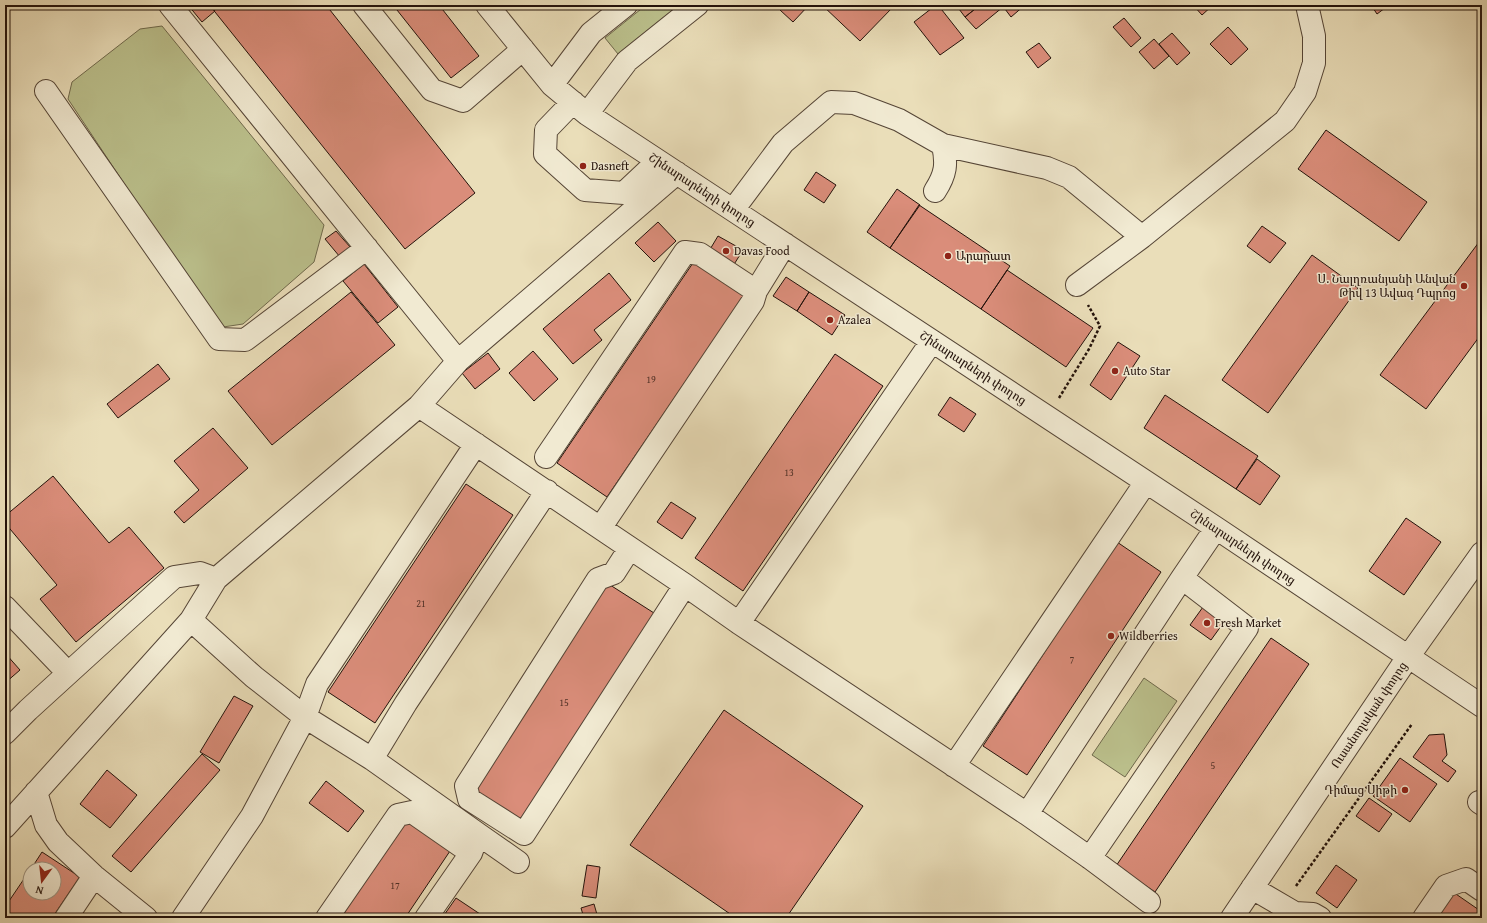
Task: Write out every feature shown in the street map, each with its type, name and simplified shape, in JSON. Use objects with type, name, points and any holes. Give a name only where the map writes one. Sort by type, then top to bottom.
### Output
[{"type":"street","points":[[170,5],[458,361]]},
{"type":"street","points":[[364,5],[432,90],[463,101],[523,49]]},
{"type":"street","name":"Շինարարների փողոց","points":[[487,5],[552,85],[580,108],[732,210],[1216,528],[1482,706]]},
{"type":"street","points":[[552,85],[591,33],[626,5]]},
{"type":"street","points":[[658,161],[624,193],[586,190],[545,154],[546,130],[580,108],[627,61],[697,5]]},
{"type":"street","points":[[1077,285],[1142,237],[1285,121],[1305,92],[1314,63],[1314,36],[1307,5]]},
{"type":"street","points":[[46,91],[219,339],[245,340],[367,248]]},
{"type":"street","points":[[732,210],[783,143],[831,102],[854,103],[899,120],[943,145],[1046,168],[1069,178],[1142,237]]},
{"type":"street","points":[[936,191],[942,180],[945,168],[946,158],[943,145]]},
{"type":"street","points":[[5,827],[191,620],[216,579],[419,406],[458,361],[677,173]]},
{"type":"street","points":[[600,527],[754,302],[756,291],[785,244]]},
{"type":"street","points":[[546,457],[685,252],[700,254],[756,291]]},
{"type":"street","points":[[739,623],[932,341]]},
{"type":"street","points":[[419,406],[600,527],[739,623],[1027,814],[1149,902]]},
{"type":"street","points":[[183,918],[252,816],[305,717],[317,684],[476,444]]},
{"type":"street","points":[[954,766],[1146,482]]},
{"type":"street","points":[[372,759],[406,703],[547,492]]},
{"type":"street","points":[[1027,814],[1216,528]]},
{"type":"street","points":[[630,548],[614,573],[598,580],[478,766],[466,786],[469,799],[524,834],[685,585]]},
{"type":"street","name":"Ուսանողական փողոց","points":[[1232,918],[1408,657],[1482,553]]},
{"type":"street","points":[[5,733],[68,673],[174,578],[200,572],[216,579]]},
{"type":"street","points":[[1090,858],[1247,628],[1182,578]]},
{"type":"street","points":[[5,607],[68,673]]},
{"type":"street","points":[[191,620],[254,678],[305,717],[372,759],[475,844]]},
{"type":"street","points":[[36,792],[46,825],[58,842],[94,876],[146,918]]},
{"type":"street","points":[[327,918],[398,815],[412,812],[475,844],[518,862]]},
{"type":"street","points":[[426,918],[475,844]]},
{"type":"street","points":[[66,918],[94,876]]},
{"type":"street","points":[[1424,918],[1446,886],[1466,879],[1482,890]]},
{"type":"street","points":[[1252,888],[1295,913],[1313,914],[1320,918]]},
{"type":"path","points":[[1048,417],[1089,349],[1100,326],[1077,285]]},
{"type":"path","points":[[1295,913],[1296,888],[1412,724]]},
{"type":"green space","points":[[646,5],[679,5],[618,54],[605,38]]},
{"type":"green space","points":[[162,26],[324,225],[314,262],[243,324],[223,327],[155,230],[68,99],[72,82],[140,29]]},
{"type":"green space","points":[[1144,678],[1177,701],[1125,777],[1092,755]]},
{"type":"building","points":[[188,5],[210,5],[215,11],[202,22]]},
{"type":"building","points":[[213,5],[326,5],[475,193],[405,249],[211,7]]},
{"type":"building","points":[[393,5],[439,5],[479,56],[451,78]]},
{"type":"building","points":[[785,5],[809,5],[793,22],[780,10]]},
{"type":"building","points":[[822,5],[888,5],[892,8],[860,41]]},
{"type":"building","points":[[938,5],[964,38],[940,55],[914,22]]},
{"type":"building","points":[[956,5],[980,5],[965,17]]},
{"type":"building","points":[[980,5],[1001,5],[1003,7],[976,29],[965,17]]},
{"type":"building","points":[[1002,5],[1025,5],[1011,17]]},
{"type":"building","points":[[1193,5],[1213,5],[1202,15]]},
{"type":"building","points":[[1371,5],[1389,5],[1377,14]]},
{"type":"building","points":[[1124,18],[1141,38],[1131,47],[1113,27]]},
{"type":"building","points":[[1228,27],[1248,49],[1231,65],[1210,44]]},
{"type":"building","points":[[1172,33],[1190,53],[1177,65],[1159,44]]},
{"type":"building","points":[[1154,39],[1169,56],[1154,69],[1139,52]]},
{"type":"building","points":[[1039,43],[1051,58],[1038,68],[1026,52]]},
{"type":"building","points":[[1326,130],[1427,202],[1399,241],[1298,169]]},
{"type":"building","points":[[816,172],[836,185],[824,203],[804,190]]},
{"type":"building","points":[[897,189],[920,205],[890,248],[867,232]]},
{"type":"building","name":"Արարատ","points":[[919,205],[1010,266],[981,309],[890,248]]},
{"type":"building","points":[[658,222],[676,241],[654,262],[635,243]]},
{"type":"building","points":[[1262,226],[1286,243],[1270,263],[1247,246]]},
{"type":"building","points":[[336,231],[351,248],[340,257],[325,239]]},
{"type":"building","name":"Davas Food","points":[[718,236],[743,250],[733,266],[709,251]]},
{"type":"building","name":"Ս. Նալղռանյանի Անվան Թիվ 13 Ավագ Դպրոց","points":[[1482,238],[1482,333],[1426,409],[1380,375]]},
{"type":"building","points":[[1312,255],[1358,288],[1268,413],[1222,380]]},
{"type":"building","points":[[695,260],[745,294],[607,497],[557,463]]},
{"type":"building","points":[[364,264],[398,307],[378,323],[343,281]]},
{"type":"building","name":"Արարատ","points":[[1007,270],[1093,328],[1066,367],[981,309]]},
{"type":"building","points":[[609,273],[631,300],[594,330],[602,340],[573,364],[543,329]]},
{"type":"building","points":[[786,277],[809,292],[797,311],[773,296]]},
{"type":"building","points":[[351,292],[395,345],[272,445],[228,391]]},
{"type":"building","points":[[809,292],[845,315],[832,335],[797,311]]},
{"type":"building","name":"Auto Star","points":[[1118,342],[1140,356],[1111,400],[1090,385]]},
{"type":"building","points":[[533,351],[558,379],[534,401],[509,373]]},
{"type":"building","points":[[488,353],[500,369],[475,389],[462,373]]},
{"type":"building","points":[[835,354],[883,386],[743,591],[695,558]]},
{"type":"building","points":[[158,364],[170,379],[118,418],[107,404]]},
{"type":"building","points":[[1165,395],[1258,456],[1236,489],[1144,428]]},
{"type":"building","points":[[950,397],[976,414],[964,432],[938,415]]},
{"type":"building","points":[[213,428],[248,468],[184,523],[174,512],[199,490],[174,461]]},
{"type":"building","points":[[1257,459],[1280,476],[1260,505],[1236,489]]},
{"type":"building","points":[[53,476],[109,543],[129,527],[164,568],[76,642],[40,599],[57,585],[5,523],[5,516]]},
{"type":"building","points":[[466,484],[513,515],[375,723],[328,692]]},
{"type":"building","points":[[671,502],[696,518],[682,539],[657,522]]},
{"type":"building","points":[[1406,518],[1441,542],[1404,595],[1369,571]]},
{"type":"building","points":[[1117,542],[1161,572],[1027,775],[983,746]]},
{"type":"building","points":[[607,583],[654,613],[520,820],[474,791]]},
{"type":"building","name":"Fresh Market","points":[[1203,607],[1224,622],[1211,640],[1190,625]]},
{"type":"building","points":[[1271,638],[1309,664],[1155,892],[1116,866]]},
{"type":"building","points":[[5,653],[20,670],[5,683]]},
{"type":"building","points":[[234,696],[253,706],[219,763],[200,752]]},
{"type":"building","points":[[724,710],[863,806],[786,918],[736,918],[630,845]]},
{"type":"building","points":[[1444,734],[1447,755],[1442,761],[1456,771],[1448,782],[1413,757],[1429,735]]},
{"type":"building","points":[[202,754],[220,770],[131,872],[112,856]]},
{"type":"building","name":"Դիմաց Սիթի","points":[[1400,758],[1437,784],[1410,822],[1373,796]]},
{"type":"building","points":[[107,770],[137,795],[110,828],[80,804]]},
{"type":"building","points":[[326,781],[364,811],[348,832],[309,803]]},
{"type":"building","points":[[1369,798],[1392,814],[1379,832],[1356,816]]},
{"type":"building","points":[[406,821],[450,851],[405,918],[340,918]]},
{"type":"building","points":[[42,852],[56,861],[36,861]]},
{"type":"building","points":[[62,865],[80,877],[52,918],[5,918],[5,907],[22,882],[22,901],[62,901]]},
{"type":"building","points":[[587,865],[600,867],[596,898],[582,896]]},
{"type":"building","points":[[1336,865],[1357,880],[1337,908],[1316,893]]},
{"type":"building","points":[[1453,892],[1482,912],[1482,918],[1435,918]]},
{"type":"building","points":[[456,898],[480,914],[477,918],[442,918]]},
{"type":"building","points":[[594,904],[598,918],[584,918],[581,908]]},
{"type":"place","name":"Dasneft","points":[[583,166]]},
{"type":"place","name":"Davas Food","points":[[726,251]]},
{"type":"place","name":"Արարատ","points":[[948,256]]},
{"type":"place","name":"Ս. Նալղռանյանի Անվան Թիվ 13 Ավագ Դպրոց","points":[[1464,286]]},
{"type":"place","name":"Azalea","points":[[830,320]]},
{"type":"place","name":"Auto Star","points":[[1115,371]]},
{"type":"place","name":"Fresh Market","points":[[1207,623]]},
{"type":"place","name":"Wildberries","points":[[1111,636]]},
{"type":"place","name":"Դիմաց Սիթի","points":[[1405,790]]}]
